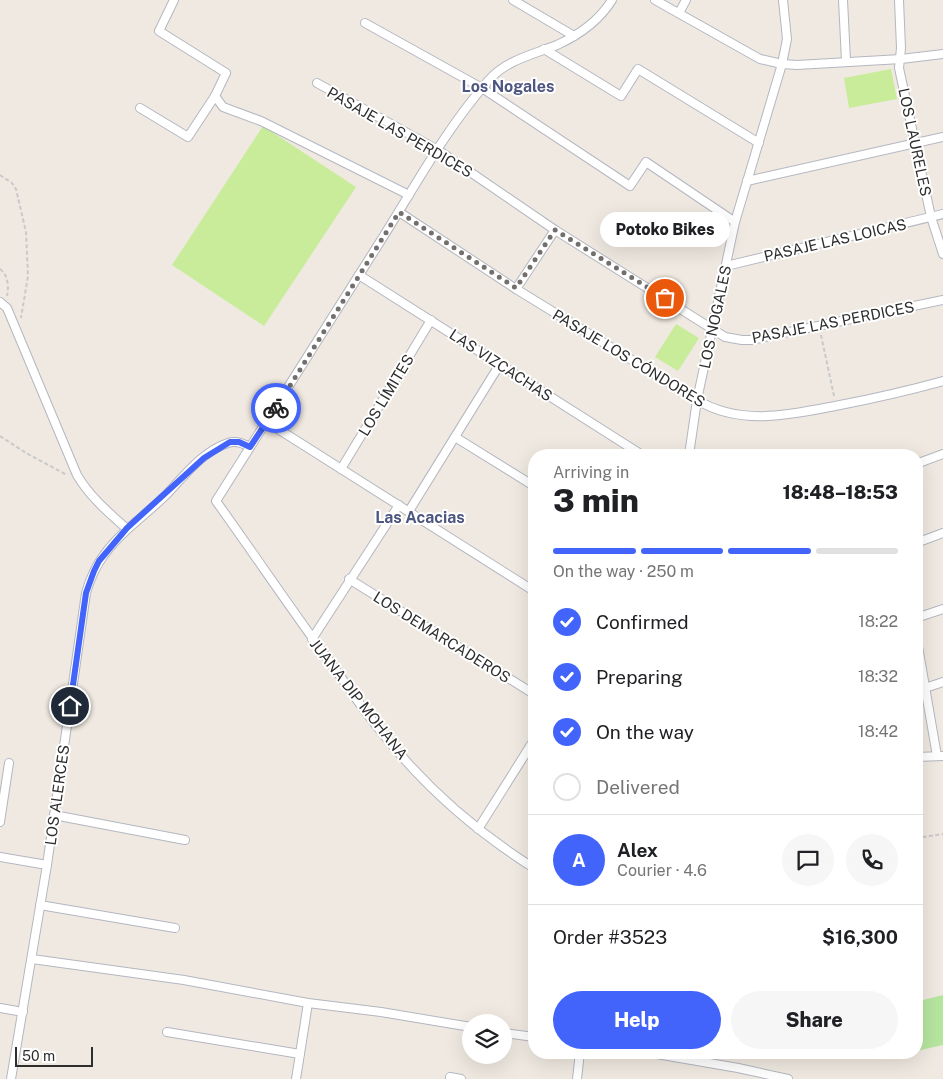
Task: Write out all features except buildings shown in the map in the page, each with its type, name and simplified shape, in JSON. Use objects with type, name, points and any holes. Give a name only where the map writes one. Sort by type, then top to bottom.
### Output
[{"type":"street","points":[[140,108],[188,137],[215,96],[226,73],[159,31],[174,0]]},
{"type":"street","points":[[513,0],[574,36]]},
{"type":"street","points":[[250,447],[438,150],[482,88],[503,67],[513,61],[574,36],[594,22],[612,0]]},
{"type":"street","points":[[655,0],[760,59],[782,64],[797,65],[901,59],[943,54]]},
{"type":"street","points":[[679,13],[686,0]]},
{"type":"street","name":"LOS NOGALES","points":[[690,449],[697,400],[735,222],[782,64],[787,39],[783,0]]},
{"type":"street","points":[[843,0],[846,61]]},
{"type":"street","name":"LOS LAURELES","points":[[899,0],[901,59],[899,68],[931,218],[943,254]]},
{"type":"street","points":[[365,24],[482,88],[630,186],[646,162],[735,222]]},
{"type":"street","points":[[544,49],[621,96],[638,69],[759,144]]},
{"type":"street","name":"PASAJE LAS PERDICES","points":[[316,83],[438,150],[555,230],[725,337],[751,340],[943,300]]},
{"type":"street","points":[[215,96],[223,108],[261,121],[409,195]]},
{"type":"street","points":[[748,181],[943,137]]},
{"type":"street","name":"PASAJE LOS CÓNDORES","points":[[399,212],[516,288],[697,400],[723,412],[763,417],[790,415],[874,399],[943,381]]},
{"type":"street","name":"PASAJE LAS LOICAS","points":[[726,266],[943,214]]},
{"type":"street","points":[[516,288],[555,230]]},
{"type":"street","name":"LAS VIZCACHAS","points":[[359,275],[633,449]]},
{"type":"street","points":[[3,304],[73,468],[81,482],[104,508],[127,528]]},
{"type":"street","name":"LOS LÍMITES","points":[[341,469],[431,320]]},
{"type":"street","points":[[409,511],[500,364]]},
{"type":"street","points":[[267,422],[528,587]]},
{"type":"street","points":[[455,437],[528,482]]},
{"type":"street","name":"LOS ALERCES","points":[[12,1079],[54,815],[86,593],[94,571],[99,561],[127,528],[167,494],[195,465],[226,444],[234,442],[250,447]]},
{"type":"street","name":"JUANA DIP MOHANA","points":[[250,447],[216,500],[312,639],[396,750],[436,791],[478,829],[528,864]]},
{"type":"street","points":[[923,461],[943,454]]},
{"type":"street","points":[[312,639],[349,579],[399,505]]},
{"type":"street","points":[[923,540],[943,533]]},
{"type":"street","name":"LOS DEMARCADEROS","points":[[349,579],[528,690]]},
{"type":"street","points":[[923,616],[943,609]]},
{"type":"street","points":[[923,672],[940,756],[923,756]]},
{"type":"street","points":[[926,688],[943,682]]},
{"type":"street","points":[[478,829],[528,750]]},
{"type":"street","points":[[0,822],[2,798],[9,763]]},
{"type":"street","points":[[54,815],[184,840]]},
{"type":"street","points":[[0,857],[46,865]]},
{"type":"street","points":[[40,905],[175,928]]},
{"type":"street","points":[[32,959],[184,980],[308,1003],[381,1012],[462,1026]]},
{"type":"street","points":[[296,1079],[308,1003]]},
{"type":"street","points":[[0,1008],[23,1012]]},
{"type":"street","points":[[167,1032],[300,1054]]},
{"type":"street","points":[[512,1034],[528,1036]]},
{"type":"street","points":[[576,1079],[579,1059]]},
{"type":"street","points":[[682,1059],[788,1079]]},
{"type":"street","points":[[450,1077],[460,1079]]},
{"type":"path","points":[[0,175],[6,178],[16,189],[26,232],[28,276],[24,304],[16,332]]},
{"type":"path","points":[[0,269],[5,274],[8,284],[8,291],[3,304]]},
{"type":"path","points":[[819,325],[836,406]]},
{"type":"path","points":[[0,436],[47,465],[81,482]]},
{"type":"path","points":[[923,837],[943,834]]},
{"type":"green space","points":[[891,69],[897,99],[849,108],[844,78]]},
{"type":"green space","points":[[263,126],[356,187],[264,326],[172,265]]},
{"type":"green space","points":[[676,324],[699,338],[678,371],[655,357]]},
{"type":"green space","points":[[943,995],[943,1045],[923,1049],[923,1000]]},
{"type":"way so far","points":[[276,408],[399,212],[516,288],[555,230],[665,298]]},
{"type":"place","name":"Potoko Bikes","points":[[665,298]]},
{"type":"district","name":"Los Nogales","points":[[508,86]]},
{"type":"district","name":"Las Acacias","points":[[420,517]]},
{"type":"route","points":[[70,706],[86,593],[99,561],[127,528],[167,494],[185,474],[204,458],[230,442],[239,442],[250,447],[276,408]]}]
